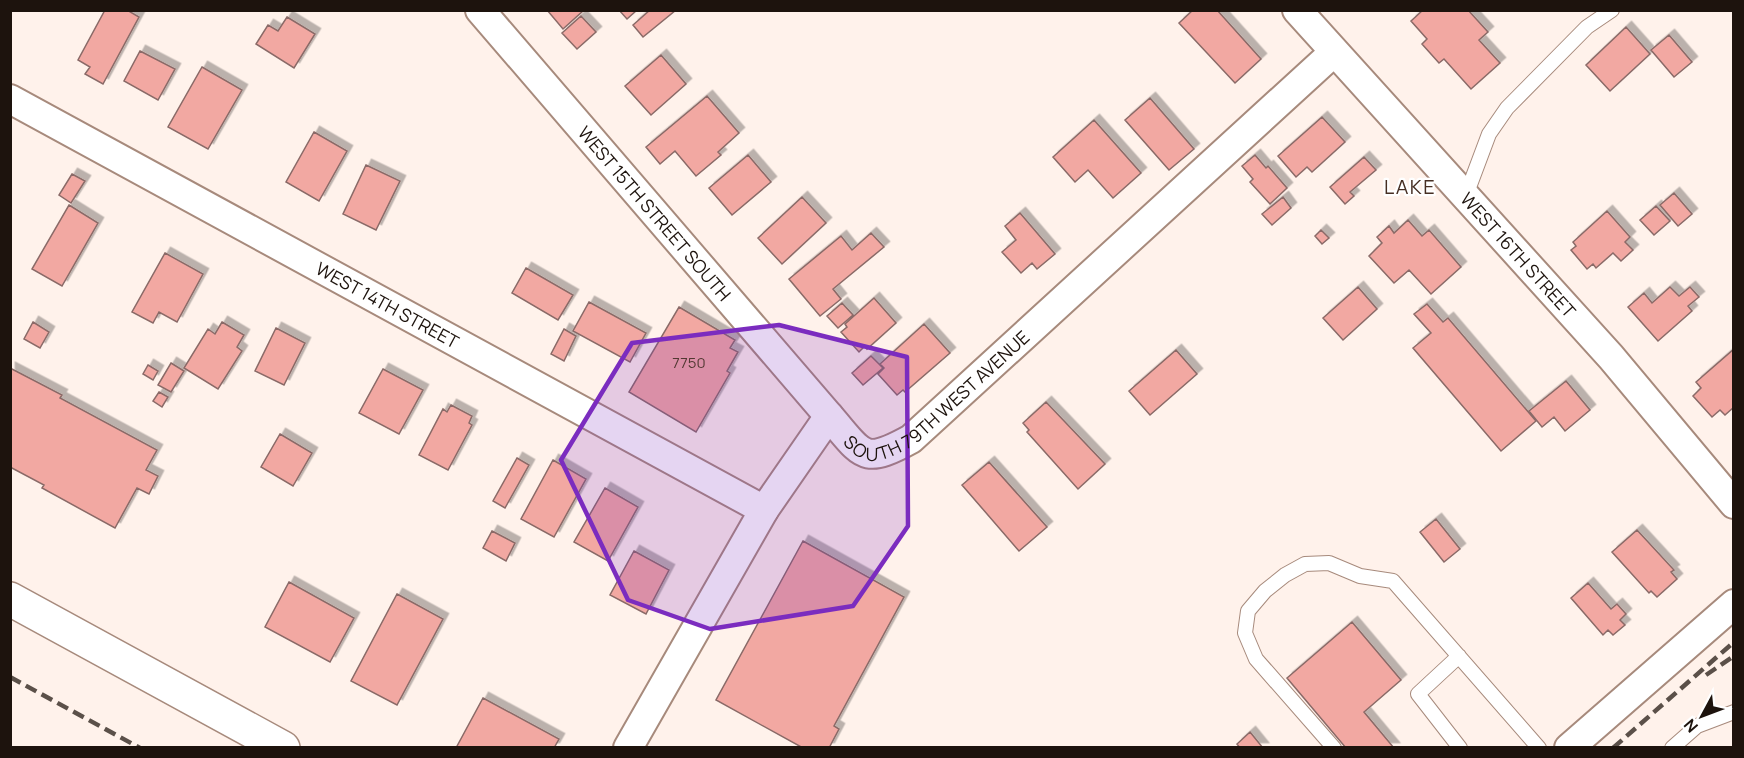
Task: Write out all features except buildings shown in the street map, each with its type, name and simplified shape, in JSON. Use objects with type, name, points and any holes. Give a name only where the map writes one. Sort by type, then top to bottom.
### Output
[{"type":"main road","points":[[10,599],[283,747]]},
{"type":"street","name":"WEST 15TH STREET SOUTH","points":[[480,10],[829,416]]},
{"type":"street","name":"WEST 16TH STREET","points":[[1297,10],[1611,357],[1734,504]]},
{"type":"street","name":"SOUTH 79TH WEST AVENUE","points":[[628,747],[764,510],[829,416],[859,450],[872,455],[886,452],[911,439],[1334,52]]},
{"type":"street","name":"WEST 14TH STREET","points":[[10,99],[764,510]]},
{"type":"street","points":[[1569,747],[1734,604]]},
{"type":"lane","points":[[1465,198],[1489,134],[1507,108],[1587,27],[1612,10]]},
{"type":"lane","points":[[1334,747],[1256,659],[1245,633],[1248,611],[1265,591],[1285,575],[1305,564],[1329,563],[1360,576],[1393,581],[1539,747]]},
{"type":"lane","points":[[1459,656],[1418,694],[1460,747]]},
{"type":"lane","points":[[1672,747],[1697,726],[1734,712]]},
{"type":"highlighted area","points":[[779,325],[907,357],[908,526],[853,606],[710,629],[628,600],[561,460],[632,343]]},
{"type":"railway","points":[[1613,748],[1734,642]]},
{"type":"railway","points":[[1706,675],[1734,656]]},
{"type":"railway","points":[[10,677],[140,748]]},
{"type":"district","name":"LAKE","points":[[1410,186]]}]
